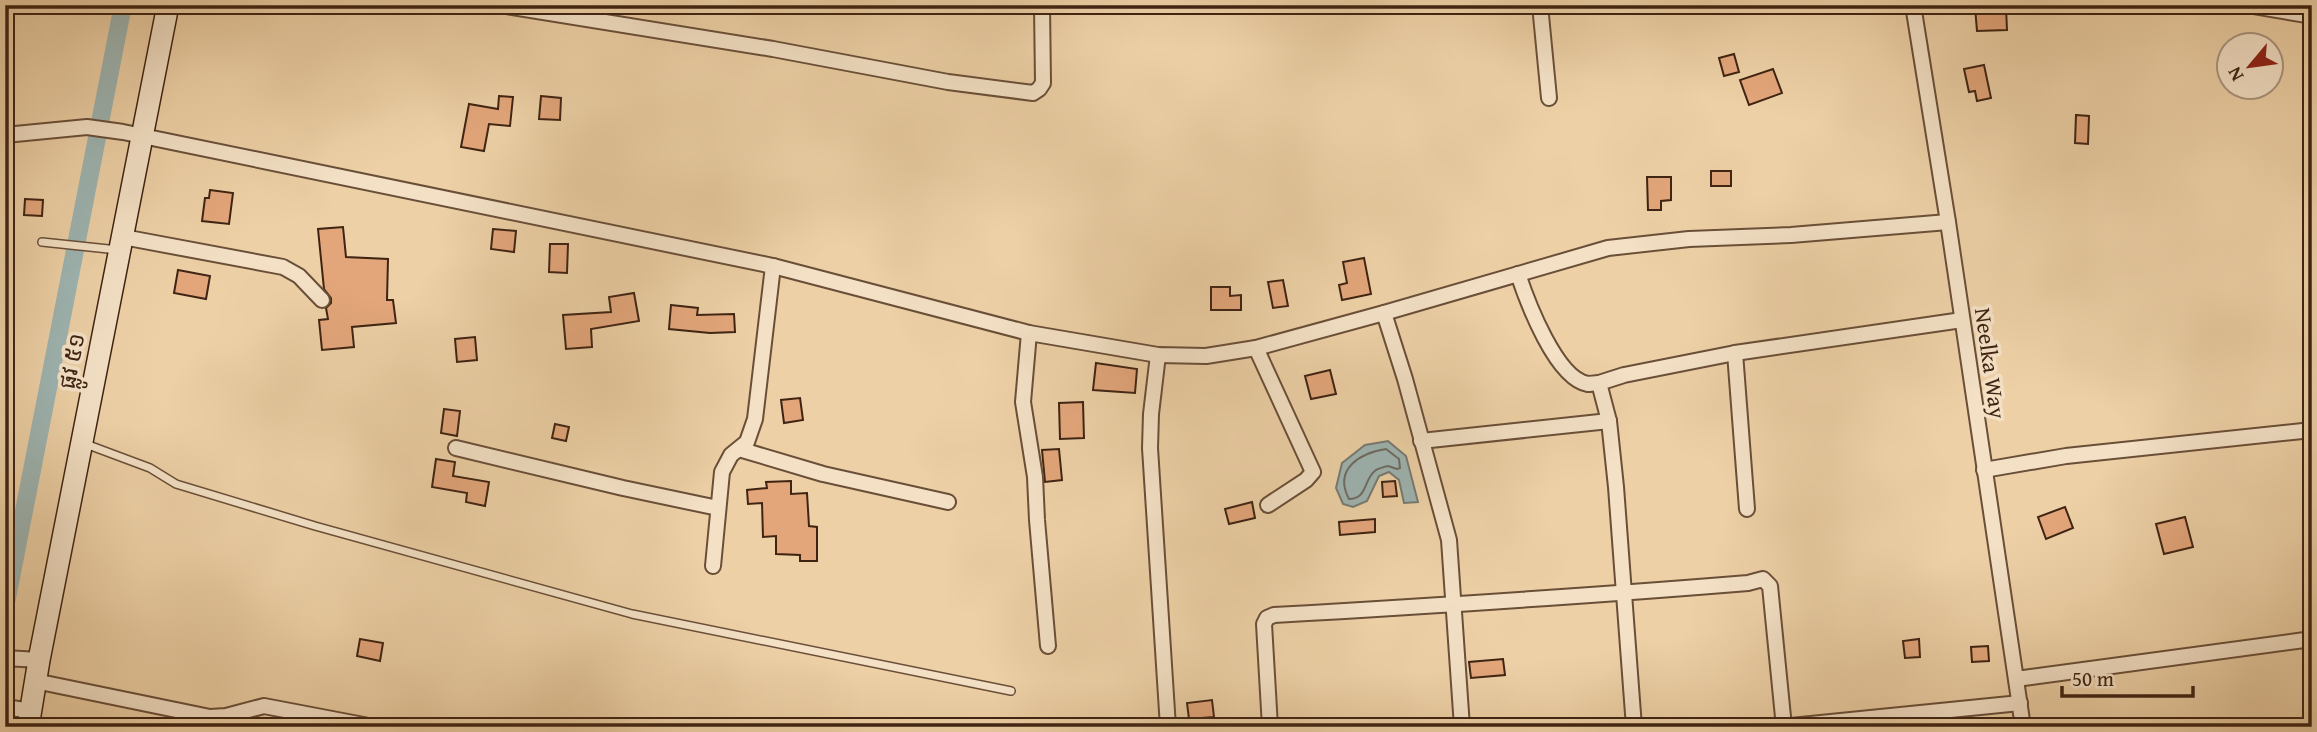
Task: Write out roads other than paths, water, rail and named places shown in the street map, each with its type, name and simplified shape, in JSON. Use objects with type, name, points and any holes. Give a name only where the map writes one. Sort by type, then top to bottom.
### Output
[{"type":"main road","name":"ផ្លូវ ៥១","points":[[30,719],[43,676],[82,443],[121,244],[133,134],[168,5]]},
{"type":"street","points":[[500,5],[948,82],[1033,93],[1043,83],[1042,5]]},
{"type":"street","points":[[1540,5],[1549,98]]},
{"type":"street","name":"Neelka Way","points":[[1913,5],[2023,727]]},
{"type":"street","points":[[2246,5],[2293,9],[2312,16]]},
{"type":"street","points":[[5,135],[87,127],[133,134],[773,266],[1029,333],[1158,355],[1206,356],[1256,348],[1608,248],[1689,239],[1791,235],[1948,222]]},
{"type":"street","points":[[121,244],[283,267],[299,276],[322,300]]},
{"type":"street","points":[[713,566],[722,472],[731,455],[747,442],[755,419],[773,266]]},
{"type":"street","points":[[1518,274],[1540,331],[1553,353],[1576,379],[1587,384],[1735,353],[1962,320]]},
{"type":"street","points":[[1384,313],[1450,540],[1462,727]]},
{"type":"street","points":[[1029,333],[1023,402],[1035,477],[1048,646]]},
{"type":"street","points":[[1256,348],[1313,472],[1268,505]]},
{"type":"street","points":[[1735,353],[1748,509]]},
{"type":"street","points":[[1158,355],[1150,448],[1168,727]]},
{"type":"street","points":[[1599,383],[1609,421],[1616,487],[1634,727]]},
{"type":"street","points":[[1421,441],[1609,421]]},
{"type":"street","points":[[1984,470],[2066,456],[2312,430]]},
{"type":"street","points":[[456,448],[718,508]]},
{"type":"street","points":[[739,449],[823,474],[948,502]]},
{"type":"street","points":[[1270,727],[1264,624],[1267,618],[1274,615],[1540,600],[1748,583],[1763,579],[1769,584],[1783,727],[2020,703]]},
{"type":"street","points":[[2016,679],[2312,639]]},
{"type":"street","points":[[5,659],[83,692],[209,717],[226,716],[264,706],[374,727]]},
{"type":"street","points":[[5,707],[30,719]]},
{"type":"lane","points":[[42,242],[91,247],[121,244]]},
{"type":"lane","points":[[82,443],[150,468],[176,484],[315,526],[632,614],[1011,691]]},
{"type":"water","points":[[1388,441],[1406,456],[1418,502],[1404,503],[1399,480],[1389,472],[1379,476],[1367,501],[1353,507],[1343,504],[1336,488],[1342,463],[1365,445]]},
{"type":"waterway","points":[[5,608],[123,5]]}]
